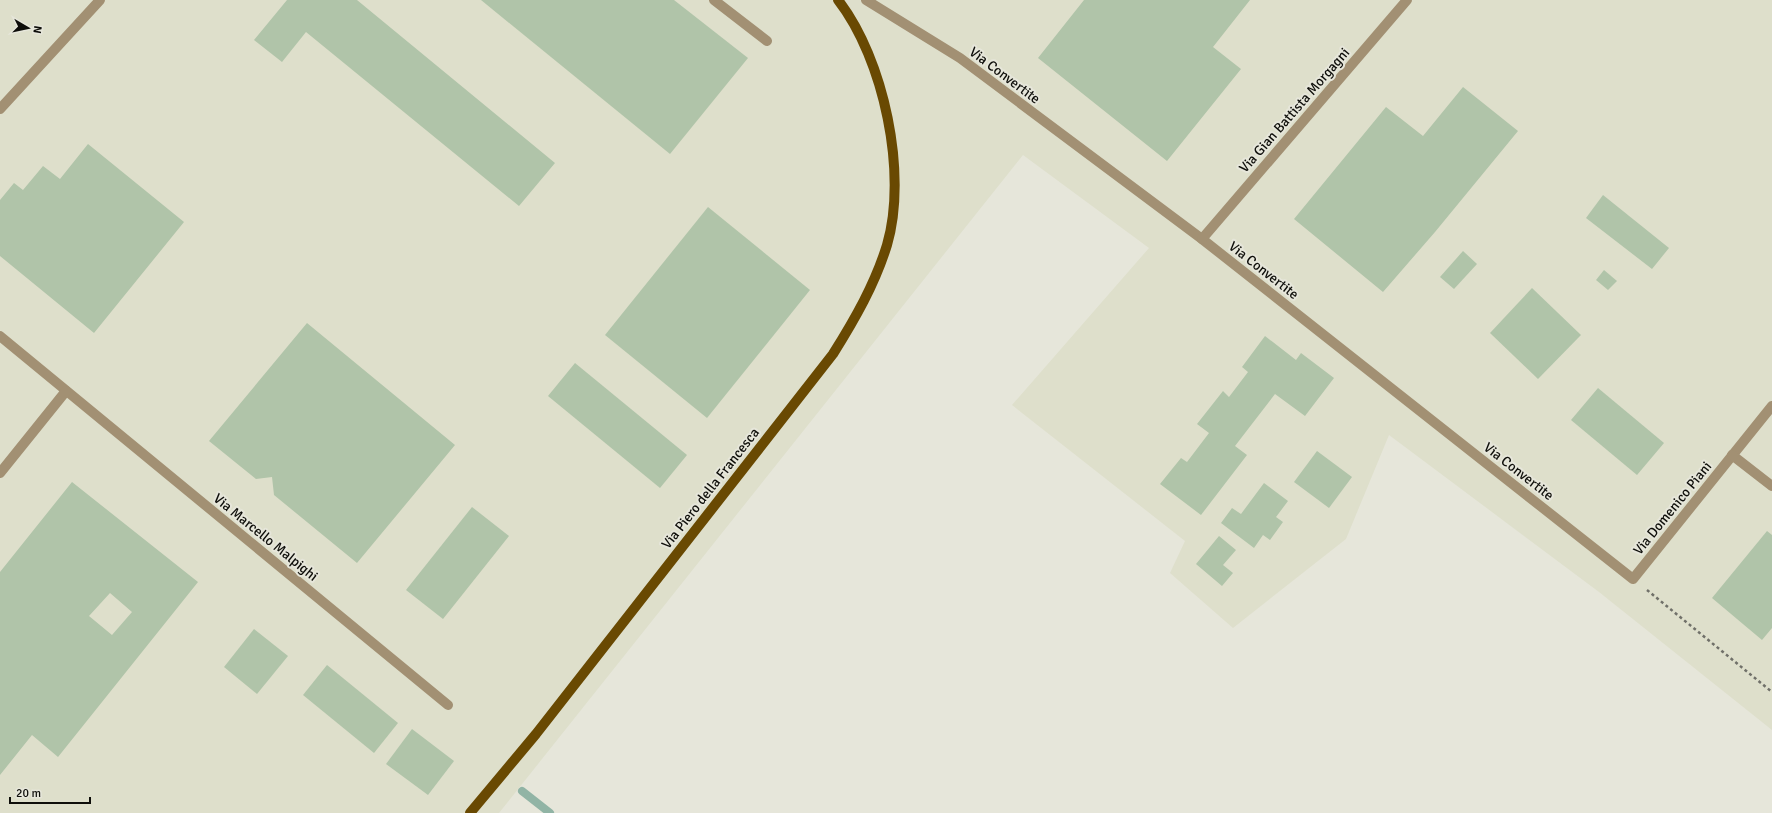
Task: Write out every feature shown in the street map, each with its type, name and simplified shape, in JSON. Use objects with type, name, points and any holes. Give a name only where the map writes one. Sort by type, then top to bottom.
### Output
[{"type":"main road","name":"Via Piero della Francesca","points":[[470,813],[541,728],[833,354],[854,319],[875,279],[887,244],[893,213],[895,180],[893,145],[887,113],[874,69],[858,32],[838,0]]},
{"type":"street","points":[[0,109],[100,0]]},
{"type":"street","points":[[714,0],[766,40]]},
{"type":"street","name":"Via Convertite","points":[[866,0],[960,58],[1202,239],[1633,579]]},
{"type":"street","name":"Via Gian Battista Morgagni","points":[[1202,239],[1407,0]]},
{"type":"street","name":"Via Marcello Malpighi","points":[[0,336],[448,705]]},
{"type":"street","points":[[0,474],[66,391]]},
{"type":"street","name":"Via Domenico Piani","points":[[1633,579],[1772,406]]},
{"type":"street","points":[[1732,455],[1772,486]]},
{"type":"path","points":[[1633,579],[1772,692]]},
{"type":"shaded area","points":[[0,0],[1772,0],[1772,730],[1599,592],[1389,435],[1346,539],[1233,628],[1170,573],[1185,541],[1012,405],[1149,248],[1023,155],[499,813],[0,813]]},
{"type":"building","points":[[287,0],[357,0],[555,163],[519,206],[306,32],[282,62],[254,40]]},
{"type":"building","points":[[481,0],[674,0],[748,58],[670,154]]},
{"type":"building","points":[[1084,0],[1250,0],[1213,47],[1241,69],[1167,161],[1038,58]]},
{"type":"building","points":[[1463,87],[1518,131],[1435,232],[1383,292],[1294,219],[1386,107],[1423,136]]},
{"type":"building","points":[[88,144],[184,222],[94,333],[0,256],[0,200],[14,183],[23,190],[43,166],[60,179]]},
{"type":"building","points":[[1603,195],[1669,248],[1652,269],[1586,218]]},
{"type":"building","points":[[708,207],[810,290],[707,418],[605,335]]},
{"type":"building","points":[[1463,251],[1477,264],[1454,289],[1440,277]]},
{"type":"building","points":[[1604,270],[1617,281],[1608,290],[1596,280]]},
{"type":"building","points":[[1532,288],[1581,335],[1538,379],[1490,333]]},
{"type":"building","points":[[307,323],[455,445],[357,563],[274,495],[272,477],[256,479],[209,441]]},
{"type":"building","points":[[1265,336],[1296,360],[1301,353],[1334,378],[1305,416],[1275,394],[1235,446],[1247,455],[1201,515],[1160,484],[1181,458],[1187,462],[1209,433],[1197,424],[1223,391],[1229,397],[1248,372],[1242,367]]},
{"type":"building","points":[[575,363],[687,455],[660,488],[548,396]]},
{"type":"building","points":[[1598,388],[1664,443],[1637,475],[1571,420]]},
{"type":"building","points":[[1317,451],[1352,477],[1329,508],[1294,482]]},
{"type":"building","points":[[72,482],[198,582],[58,757],[32,735],[0,775],[0,572]],"holes":[[[110,593],[132,612],[112,635],[89,616]]]},
{"type":"building","points":[[1264,483],[1288,501],[1276,517],[1283,522],[1270,540],[1263,535],[1254,548],[1221,523],[1232,508],[1241,514]]},
{"type":"building","points":[[472,507],[509,536],[443,619],[406,590]]},
{"type":"building","points":[[1767,531],[1772,535],[1772,628],[1762,640],[1712,598]]},
{"type":"building","points":[[1219,536],[1236,550],[1223,565],[1233,573],[1222,586],[1196,564]]},
{"type":"building","points":[[254,629],[288,656],[257,694],[224,667]]},
{"type":"building","points":[[327,665],[398,723],[374,753],[303,695]]},
{"type":"building","points":[[412,729],[454,761],[428,795],[386,764]]},
{"type":"waterway","points":[[522,791],[550,813]]}]
